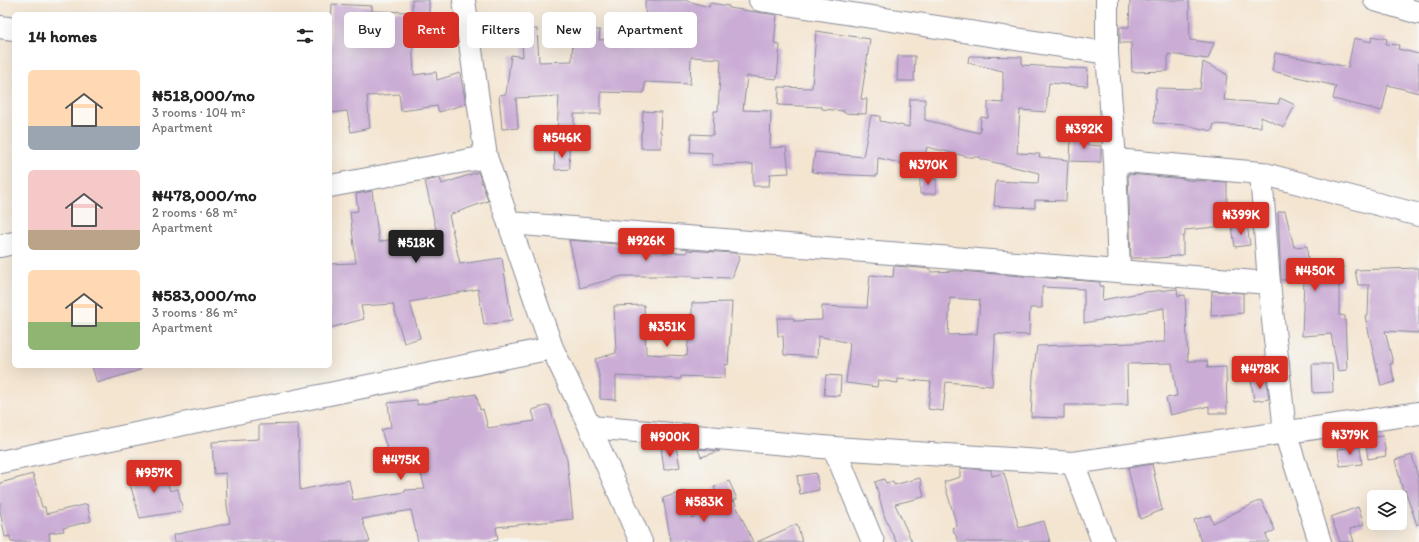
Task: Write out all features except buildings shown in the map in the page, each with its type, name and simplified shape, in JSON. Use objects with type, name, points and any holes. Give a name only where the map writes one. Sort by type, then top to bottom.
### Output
[{"type":"street","points":[[464,0],[486,157],[552,348],[590,426],[641,542]]},
{"type":"street","points":[[760,0],[1106,53]]},
{"type":"street","points":[[1108,0],[1106,53],[1115,160],[1119,271]]},
{"type":"street","points":[[1376,0],[1419,13]]},
{"type":"street","points":[[0,27],[12,29]]},
{"type":"street","points":[[332,186],[486,157]]},
{"type":"street","points":[[1115,160],[1261,173],[1419,215]]},
{"type":"street","points":[[1261,173],[1269,284],[1285,432],[1320,542]]},
{"type":"street","points":[[509,223],[1269,284]]},
{"type":"street","points":[[0,246],[12,243]]},
{"type":"street","points":[[0,462],[552,348]]},
{"type":"street","points":[[590,426],[834,448],[1073,463],[1419,413]]},
{"type":"street","points":[[834,448],[873,542]]},
{"type":"street","points":[[1073,463],[1103,542]]}]
